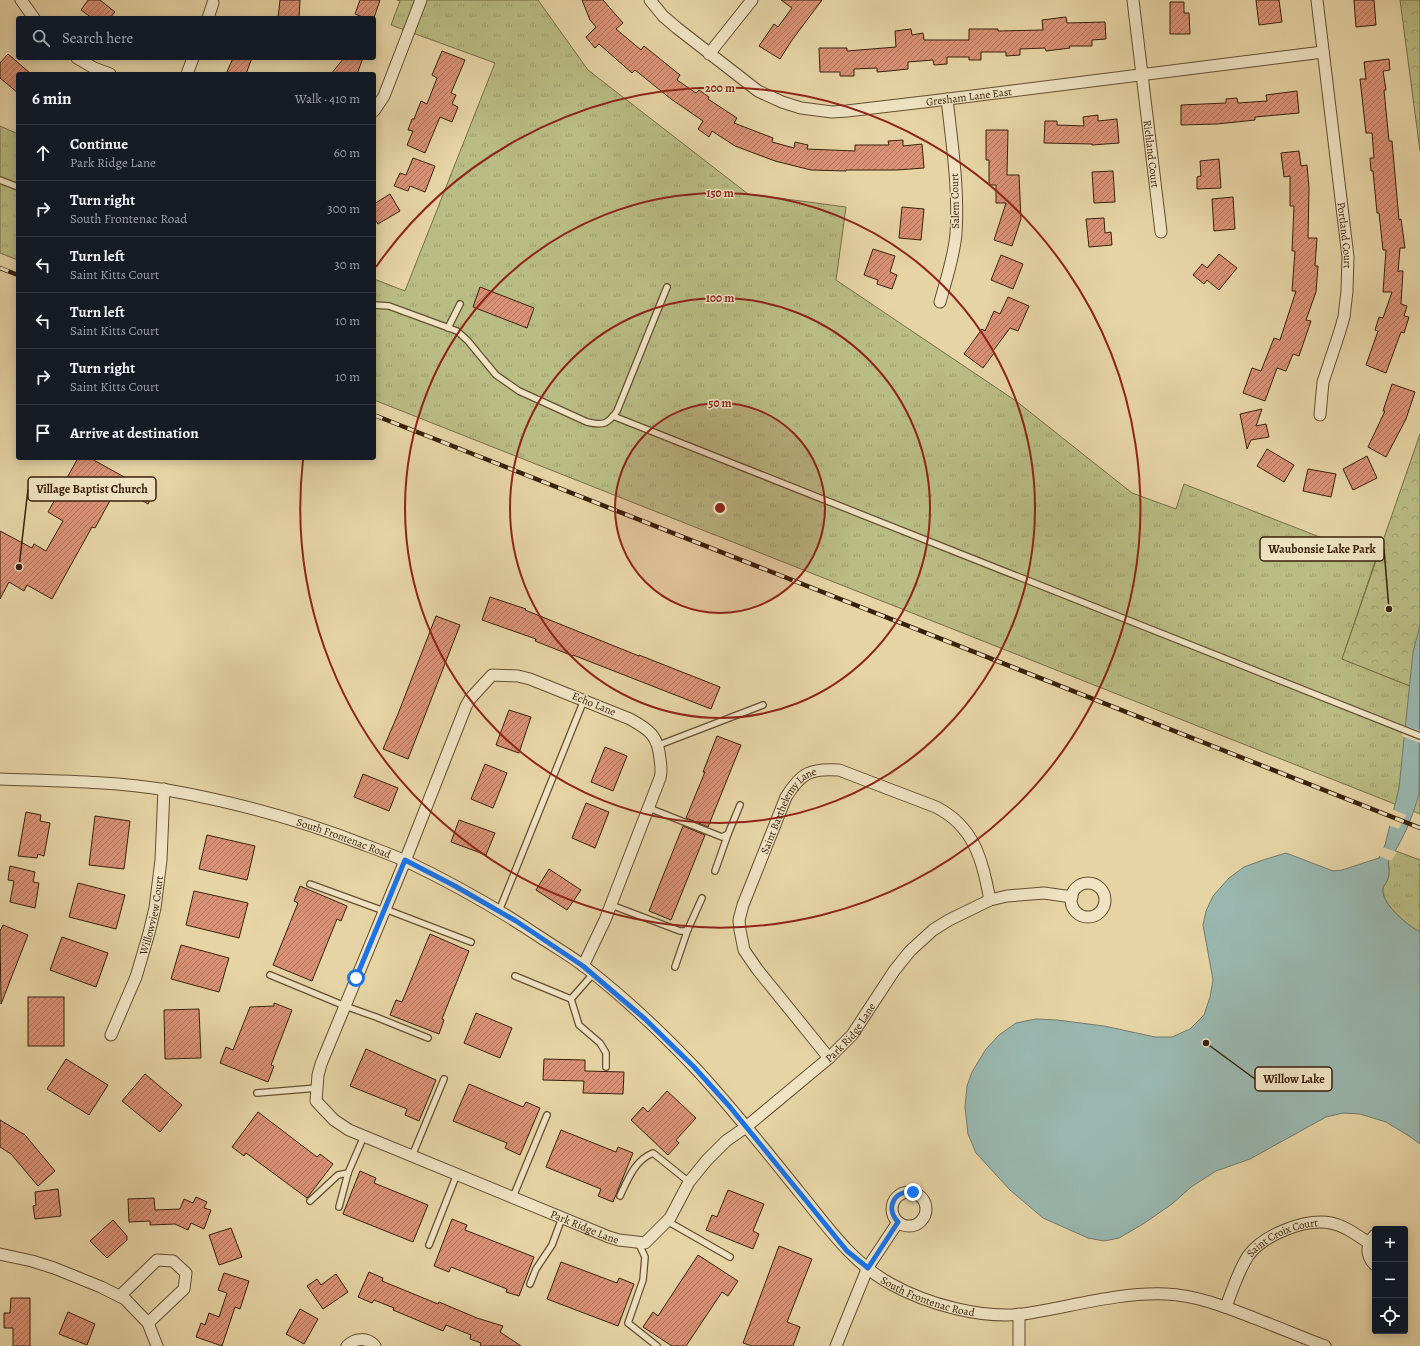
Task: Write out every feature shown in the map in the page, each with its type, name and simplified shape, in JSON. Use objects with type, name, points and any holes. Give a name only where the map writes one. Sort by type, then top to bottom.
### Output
[{"type":"street","points":[[21,0],[33,16]]},
{"type":"street","points":[[376,108],[384,96],[421,0]]},
{"type":"street","name":"Gresham Lane East","points":[[650,0],[663,16],[709,54],[758,90],[782,102],[801,108],[832,112],[1323,52]]},
{"type":"street","points":[[709,54],[752,0]]},
{"type":"street","name":"Richland Court","points":[[1133,0],[1161,232]]},
{"type":"street","name":"Portland Court","points":[[1317,0],[1348,257],[1348,291],[1344,317],[1323,382],[1320,415]]},
{"type":"street","points":[[209,16],[213,3]]},
{"type":"street","points":[[80,60],[105,72]]},
{"type":"street","points":[[188,72],[192,60]]},
{"type":"street","name":"Salem Court","points":[[940,302],[953,252],[956,234],[956,177],[947,99]]},
{"type":"street","name":"Echo Lane","points":[[405,860],[466,706],[470,699],[492,675],[518,676],[530,679],[641,724],[652,733],[659,745],[662,771],[611,905],[583,966]]},
{"type":"street","name":"Saint Barthelemy Lane","points":[[829,1058],[757,969],[744,950],[740,930],[743,905],[786,797],[795,782],[807,773],[823,769],[839,770],[946,812],[961,825],[976,849],[984,872],[990,900]]},
{"type":"street","name":"South Frontenac Road","points":[[0,779],[82,782],[164,790],[237,804],[292,819],[342,836],[405,860],[455,886],[499,911],[583,966],[668,1041],[730,1107],[847,1251],[888,1283],[913,1295],[938,1304],[959,1309],[978,1312],[1019,1314],[1143,1294],[1169,1294],[1185,1296],[1226,1307],[1325,1346]]},
{"type":"street","name":"Willowview Court","points":[[111,1035],[136,977],[149,933],[161,860],[164,790]]},
{"type":"street","name":"Park Ridge Lane","points":[[405,860],[321,1064],[318,1075],[316,1101],[334,1120],[349,1130],[609,1237],[619,1240],[646,1243],[667,1221],[690,1182],[707,1160],[721,1146],[829,1058],[852,1034],[894,971],[920,941],[949,920],[990,900],[1007,896],[1038,894],[1072,897]]},
{"type":"street","points":[[836,1346],[868,1268],[898,1222]]},
{"type":"street","name":"Saint Croix Court","points":[[1226,1307],[1241,1268],[1250,1255],[1264,1242],[1297,1226],[1314,1222],[1331,1223],[1372,1239],[1368,1254],[1372,1262]]},
{"type":"street","points":[[0,1254],[32,1261],[54,1268],[125,1298],[148,1323],[157,1346]]},
{"type":"street","points":[[120,1296],[157,1260],[174,1261],[186,1274],[184,1289],[148,1323]]},
{"type":"street","points":[[1019,1314],[1019,1346]]},
{"type":"street","points":[[347,1346],[353,1341],[361,1339],[369,1341],[375,1346]]},
{"type":"lane","points":[[0,180],[16,186]]},
{"type":"lane","points":[[376,304],[389,306],[457,331],[468,341],[496,375],[519,391],[587,422],[599,425],[610,421],[617,411],[667,287]]},
{"type":"lane","points":[[448,328],[460,304]]},
{"type":"lane","points":[[613,416],[1420,736]]},
{"type":"lane","points":[[499,911],[584,700]]},
{"type":"lane","points":[[659,745],[763,705]]},
{"type":"lane","points":[[715,871],[740,805]]},
{"type":"lane","points":[[649,808],[717,836],[722,837],[728,834]]},
{"type":"lane","points":[[310,884],[471,942]]},
{"type":"lane","points":[[675,968],[688,929],[702,898]]},
{"type":"lane","points":[[611,905],[680,931],[685,931],[688,929]]},
{"type":"lane","points":[[571,999],[592,974]]},
{"type":"lane","points":[[270,975],[428,1038]]},
{"type":"lane","points":[[515,976],[571,999]]},
{"type":"lane","points":[[571,999],[579,1025],[600,1043],[606,1053],[606,1067]]},
{"type":"lane","points":[[412,1156],[444,1079]]},
{"type":"lane","points":[[257,1093],[317,1088]]},
{"type":"lane","points":[[513,1198],[547,1115]]},
{"type":"lane","points":[[339,1207],[348,1173],[364,1136]]},
{"type":"lane","points":[[620,1196],[636,1165],[646,1156],[653,1153],[690,1182]]},
{"type":"lane","points":[[310,1201],[338,1175],[348,1173]]},
{"type":"lane","points":[[429,1245],[457,1174]]},
{"type":"lane","points":[[530,1284],[536,1268],[552,1245],[562,1218]]},
{"type":"lane","points":[[667,1221],[730,1257]]},
{"type":"lane","points":[[638,1242],[645,1257],[643,1280],[628,1323],[657,1346]]},
{"type":"green space","points":[[397,0],[538,0],[588,70],[748,194],[846,207],[836,280],[1016,401],[1132,493],[1176,509],[1184,484],[1376,559],[1342,659],[1420,690],[1420,814],[376,401],[376,280],[405,291],[495,63],[391,25],[400,1]]},
{"type":"green space","points":[[1400,0],[1420,0],[1420,151]]},
{"type":"green space","points":[[0,126],[16,133],[16,259],[0,253]]},
{"type":"green space","points":[[1420,434],[1420,690],[1342,659]]},
{"type":"green space","points":[[1396,851],[1420,860],[1420,932],[1396,914],[1383,895],[1383,888],[1389,876],[1388,862]]},
{"type":"water","points":[[1420,625],[1419,794],[1406,830],[1388,862],[1389,876],[1387,882],[1383,886],[1383,894],[1390,907],[1409,925],[1420,932],[1420,1144],[1386,1122],[1360,1114],[1343,1113],[1326,1117],[1250,1159],[1216,1171],[1191,1187],[1172,1204],[1119,1238],[1104,1241],[1088,1238],[1043,1218],[1010,1190],[976,1153],[968,1134],[965,1107],[967,1086],[972,1072],[986,1049],[999,1035],[1016,1023],[1036,1019],[1104,1026],[1155,1037],[1172,1037],[1190,1029],[1204,1015],[1210,997],[1213,980],[1203,925],[1206,911],[1213,896],[1229,878],[1244,867],[1286,853],[1333,871],[1342,870],[1379,858],[1385,845],[1399,788],[1413,652]]},
{"type":"pier","points":[[1403,725],[1420,731],[1420,743],[1402,736]]},
{"type":"pier","points":[[1392,809],[1406,815],[1399,829],[1388,825]]},
{"type":"pier","points":[[1382,847],[1397,852],[1391,861],[1378,855]]},
{"type":"building","points":[[88,0],[100,0],[115,12],[112,16],[89,16],[81,10]]},
{"type":"building","points":[[280,0],[300,0],[299,16],[278,16]]},
{"type":"building","points":[[360,0],[380,0],[375,16],[360,16],[355,14]]},
{"type":"building","points":[[582,0],[603,0],[623,23],[616,29],[641,50],[644,46],[680,75],[677,80],[696,93],[699,90],[709,97],[708,99],[737,118],[734,123],[773,138],[772,142],[794,148],[795,142],[808,145],[807,149],[855,151],[855,145],[889,145],[888,141],[903,140],[903,146],[922,144],[924,168],[846,171],[811,170],[775,161],[735,146],[712,131],[709,137],[698,129],[703,121],[671,99],[635,70],[632,73],[599,44],[595,48],[586,37],[596,27],[590,20]]},
{"type":"building","points":[[781,0],[822,0],[792,40],[780,59],[759,46],[774,24],[778,27],[792,8]]},
{"type":"building","points":[[1256,0],[1279,0],[1282,22],[1259,25]]},
{"type":"building","points":[[1354,0],[1374,0],[1376,25],[1356,27]]},
{"type":"building","points":[[1170,2],[1184,2],[1184,13],[1189,13],[1190,34],[1170,34]]},
{"type":"building","points":[[1066,17],[1067,23],[1105,22],[1106,39],[1092,40],[1092,46],[1069,46],[1070,48],[1046,51],[1045,48],[1020,49],[1020,55],[1006,56],[1006,52],[981,52],[981,60],[969,60],[969,57],[947,57],[947,64],[934,65],[933,60],[908,62],[908,69],[877,72],[877,68],[854,69],[854,76],[840,76],[840,72],[820,72],[819,48],[847,48],[847,51],[896,47],[895,31],[911,29],[912,35],[923,33],[924,40],[969,40],[969,29],[998,29],[998,31],[1043,30],[1042,20]]},
{"type":"building","points":[[442,51],[465,60],[451,93],[456,95],[452,104],[458,107],[452,122],[440,117],[425,153],[407,145],[413,131],[408,130],[421,101],[427,104],[437,78],[432,75]]},
{"type":"building","points":[[8,54],[29,72],[16,72],[16,91],[0,78],[0,63]]},
{"type":"building","points":[[1389,59],[1390,70],[1383,71],[1386,90],[1384,90],[1389,141],[1392,141],[1399,220],[1401,219],[1405,248],[1400,248],[1398,272],[1403,271],[1401,304],[1407,306],[1404,316],[1409,317],[1404,333],[1401,332],[1386,373],[1366,365],[1378,331],[1375,330],[1379,317],[1383,318],[1392,292],[1383,292],[1386,250],[1383,250],[1379,213],[1377,213],[1373,171],[1371,171],[1370,158],[1374,158],[1372,133],[1366,133],[1360,79],[1366,79],[1364,62]]},
{"type":"building","points":[[232,60],[251,60],[247,72],[227,72]]},
{"type":"building","points":[[342,60],[362,60],[358,72],[333,72]]},
{"type":"building","points":[[1297,91],[1299,113],[1255,117],[1255,120],[1217,124],[1181,125],[1181,105],[1226,103],[1226,99],[1237,98],[1238,103],[1267,101],[1266,95]]},
{"type":"building","points":[[1098,115],[1098,121],[1117,119],[1119,143],[1092,145],[1044,143],[1045,121],[1057,121],[1057,125],[1084,126],[1083,117]]},
{"type":"building","points":[[986,130],[1008,130],[1007,175],[1019,175],[1021,219],[1012,246],[994,240],[1006,203],[996,203],[996,185],[989,185],[989,160],[986,160]]},
{"type":"building","points":[[1299,151],[1301,166],[1307,165],[1309,188],[1308,238],[1317,238],[1315,266],[1318,266],[1316,292],[1306,320],[1311,321],[1299,356],[1293,354],[1286,371],[1277,368],[1265,401],[1243,393],[1252,368],[1261,371],[1274,338],[1280,340],[1296,291],[1292,291],[1295,251],[1292,251],[1294,206],[1290,206],[1290,176],[1284,177],[1281,153]]},
{"type":"building","points":[[413,158],[435,166],[425,192],[410,186],[408,191],[394,186],[400,173],[406,175]]},
{"type":"building","points":[[1219,159],[1221,188],[1197,189],[1197,177],[1201,176],[1200,161]]},
{"type":"building","points":[[1113,171],[1115,202],[1094,203],[1092,172]]},
{"type":"building","points":[[390,194],[400,211],[378,224],[376,221],[376,203]]},
{"type":"building","points":[[1233,197],[1235,229],[1214,231],[1212,199]]},
{"type":"building","points":[[902,207],[924,209],[921,240],[899,238]]},
{"type":"building","points":[[1104,218],[1105,233],[1111,232],[1112,245],[1089,247],[1086,219]]},
{"type":"building","points":[[873,249],[895,256],[890,272],[897,275],[892,289],[877,284],[878,280],[864,275]]},
{"type":"building","points":[[1219,254],[1237,268],[1219,290],[1207,280],[1204,284],[1193,275],[1202,264],[1207,268]]},
{"type":"building","points":[[1001,255],[1023,264],[1013,289],[991,280]]},
{"type":"building","points":[[480,287],[534,308],[527,328],[473,307]]},
{"type":"building","points":[[1008,297],[1029,306],[1018,331],[1010,328],[993,351],[994,353],[983,368],[964,354],[982,329],[985,331],[994,311],[1000,314]]},
{"type":"building","points":[[1392,384],[1415,392],[1406,419],[1386,457],[1368,447],[1385,411],[1383,411]]},
{"type":"building","points":[[1262,409],[1256,426],[1266,424],[1269,437],[1251,440],[1247,449],[1240,414]]},
{"type":"building","points":[[1267,449],[1294,465],[1284,482],[1257,466]]},
{"type":"building","points":[[1367,456],[1377,478],[1353,490],[1343,469]]},
{"type":"building","points":[[77,460],[94,460],[135,483],[137,479],[156,490],[148,504],[118,486],[95,528],[92,527],[52,599],[27,585],[24,591],[9,582],[0,599],[0,531],[32,548],[34,544],[46,551],[63,521],[48,512]]},
{"type":"building","points":[[1308,469],[1336,474],[1331,497],[1303,491]]},
{"type":"building","points":[[490,597],[526,609],[525,610],[639,656],[720,687],[711,709],[535,641],[536,639],[482,620]]},
{"type":"building","points":[[436,616],[460,625],[408,759],[383,749]]},
{"type":"building","points":[[509,710],[531,717],[519,753],[496,745]]},
{"type":"building","points":[[717,736],[741,745],[708,827],[686,818],[705,772],[703,772]]},
{"type":"building","points":[[605,747],[627,756],[613,791],[591,782]]},
{"type":"building","points":[[485,764],[507,773],[493,808],[471,799]]},
{"type":"building","points":[[363,774],[398,788],[389,811],[354,797]]},
{"type":"building","points":[[586,803],[609,812],[595,848],[572,838]]},
{"type":"building","points":[[26,812],[41,815],[40,821],[50,823],[44,856],[38,854],[37,858],[18,856]]},
{"type":"building","points":[[95,816],[130,821],[124,869],[89,865]]},
{"type":"building","points":[[459,820],[495,833],[486,855],[451,842]]},
{"type":"building","points":[[683,826],[705,835],[671,920],[649,911]]},
{"type":"building","points":[[207,835],[255,846],[247,880],[199,869]]},
{"type":"building","points":[[10,866],[35,872],[33,882],[39,883],[35,908],[10,902],[14,881],[8,880]]},
{"type":"building","points":[[549,869],[581,890],[567,910],[536,890]]},
{"type":"building","points":[[78,883],[125,895],[116,929],[69,917]]},
{"type":"building","points":[[300,886],[347,906],[341,921],[337,919],[312,981],[273,965],[298,903],[294,901]]},
{"type":"building","points":[[194,891],[248,903],[239,938],[186,925]]},
{"type":"building","points":[[3,925],[28,935],[1,1004],[0,931]]},
{"type":"building","points":[[430,934],[469,951],[442,1019],[444,1020],[439,1034],[390,1015],[396,1000],[402,1002]]},
{"type":"building","points":[[62,937],[108,953],[96,987],[50,970]]},
{"type":"building","points":[[181,945],[229,958],[219,992],[171,979]]},
{"type":"building","points":[[28,997],[64,997],[64,1046],[28,1046]]},
{"type":"building","points":[[274,1003],[292,1010],[271,1065],[274,1066],[268,1082],[220,1063],[226,1047],[233,1050],[250,1007],[274,1006]]},
{"type":"building","points":[[199,1009],[201,1058],[165,1059],[164,1010]]},
{"type":"building","points":[[476,1013],[512,1028],[500,1058],[464,1043]]},
{"type":"building","points":[[366,1049],[436,1080],[419,1121],[405,1115],[407,1109],[350,1086]]},
{"type":"building","points":[[66,1059],[108,1085],[89,1115],[47,1089]]},
{"type":"building","points":[[544,1059],[585,1060],[585,1071],[624,1072],[623,1094],[583,1093],[584,1081],[543,1080]]},
{"type":"building","points":[[145,1074],[182,1105],[160,1132],[122,1101]]},
{"type":"building","points":[[469,1084],[523,1107],[526,1102],[540,1108],[520,1155],[505,1148],[507,1143],[453,1121]]},
{"type":"building","points":[[667,1091],[696,1118],[676,1140],[679,1143],[668,1155],[631,1120],[643,1107],[648,1112]]},
{"type":"building","points":[[258,1112],[317,1157],[320,1154],[333,1164],[307,1198],[246,1153],[244,1156],[232,1147]]},
{"type":"building","points":[[0,1120],[25,1135],[55,1171],[38,1186],[11,1154],[0,1147]]},
{"type":"building","points":[[561,1130],[616,1152],[618,1147],[633,1153],[613,1202],[598,1196],[601,1189],[546,1167]]},
{"type":"building","points":[[360,1171],[376,1178],[374,1183],[428,1205],[413,1242],[343,1214]]},
{"type":"building","points":[[58,1189],[61,1216],[35,1219],[33,1206],[36,1205],[35,1192]]},
{"type":"building","points":[[728,1190],[764,1204],[753,1231],[759,1234],[753,1249],[706,1230],[712,1215],[717,1217]]},
{"type":"building","points":[[196,1197],[207,1202],[204,1208],[211,1210],[204,1229],[191,1223],[188,1230],[175,1224],[150,1225],[150,1221],[129,1222],[128,1199],[154,1198],[155,1210],[180,1209],[184,1199],[193,1203]]},
{"type":"building","points":[[452,1219],[467,1225],[465,1230],[534,1257],[519,1296],[506,1292],[507,1289],[451,1267],[449,1272],[434,1266]]},
{"type":"building","points":[[113,1220],[127,1236],[127,1240],[107,1258],[90,1241]]},
{"type":"building","points":[[231,1228],[242,1257],[219,1265],[209,1235]]},
{"type":"building","points":[[779,1246],[812,1259],[787,1322],[800,1327],[793,1346],[752,1346],[743,1343]]},
{"type":"building","points":[[698,1255],[738,1281],[728,1296],[722,1292],[686,1346],[672,1346],[643,1327],[653,1312],[658,1316]]},
{"type":"building","points":[[561,1262],[617,1283],[619,1278],[634,1284],[618,1326],[547,1299]]},
{"type":"building","points":[[369,1272],[383,1278],[382,1281],[438,1304],[439,1302],[477,1318],[503,1326],[500,1332],[521,1346],[480,1346],[481,1343],[470,1339],[471,1335],[446,1325],[443,1331],[393,1310],[394,1308],[374,1300],[372,1303],[358,1297]]},
{"type":"building","points":[[224,1273],[249,1281],[240,1309],[235,1307],[222,1346],[196,1337],[201,1323],[205,1325],[209,1313],[219,1317],[227,1293],[218,1290]]},
{"type":"building","points":[[336,1274],[348,1292],[323,1309],[307,1286],[317,1279],[321,1285]]},
{"type":"building","points":[[11,1298],[30,1298],[30,1346],[13,1346],[13,1328],[4,1328],[4,1313],[10,1313]]},
{"type":"building","points":[[300,1309],[318,1319],[304,1344],[286,1334]]},
{"type":"building","points":[[68,1312],[95,1324],[87,1345],[59,1334]]},
{"type":"railway","points":[[0,268],[16,274]]},
{"type":"railway","points":[[376,416],[1420,828]]},
{"type":"place","name":"Village Baptist Church","points":[[19,567]]},
{"type":"place","name":"Waubonsie Lake Park","points":[[1389,609]]},
{"type":"place","name":"Willow Lake","points":[[1206,1043]]},
{"type":"route","points":[[356,978],[405,860],[483,901],[516,921],[583,966],[645,1019],[694,1067],[730,1107],[847,1251],[868,1268],[898,1222],[894,1218],[892,1212],[893,1201],[902,1193],[913,1192]]}]
